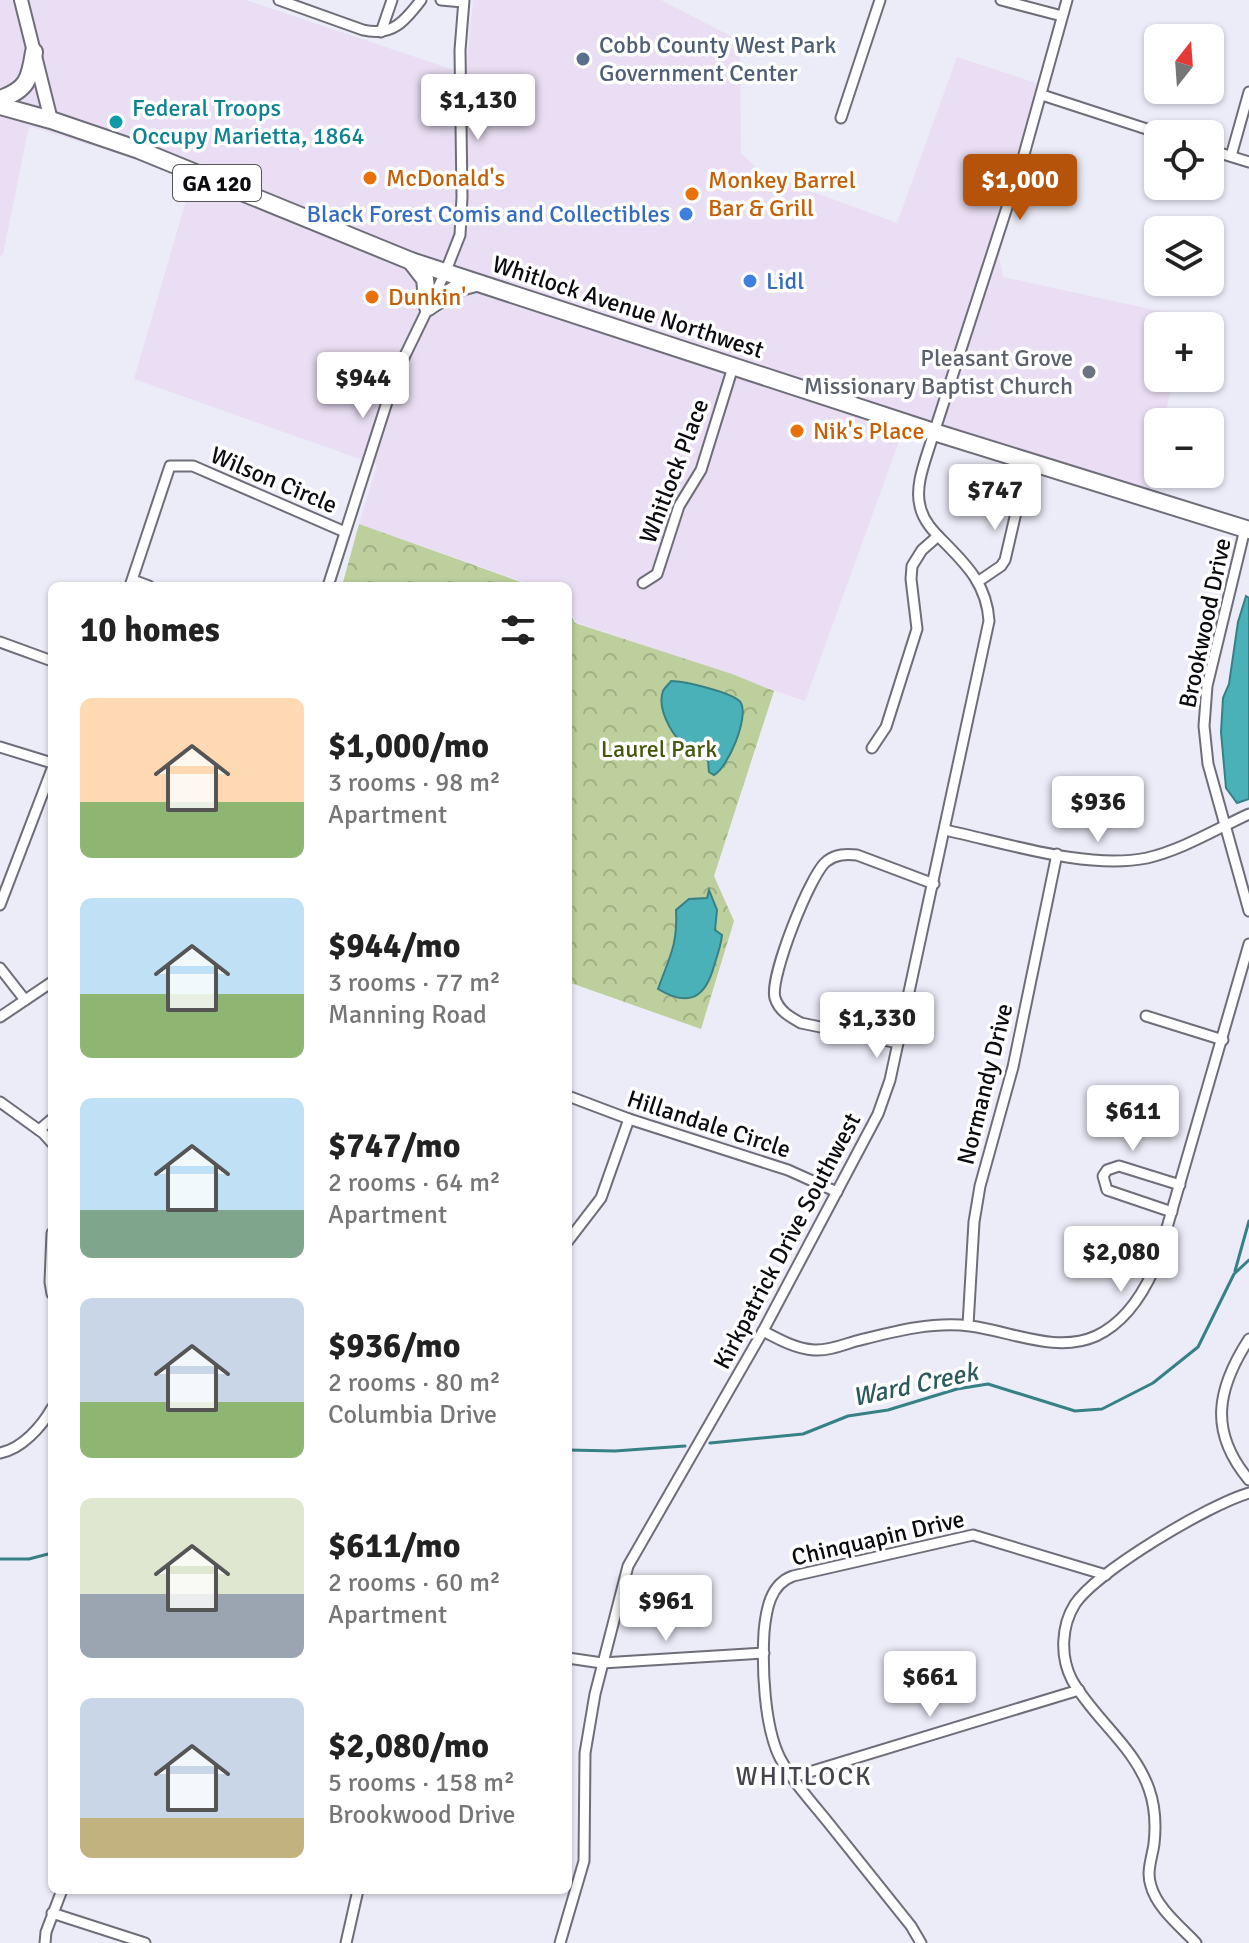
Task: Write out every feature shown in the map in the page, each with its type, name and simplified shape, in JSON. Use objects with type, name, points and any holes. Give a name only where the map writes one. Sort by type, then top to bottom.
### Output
[{"type":"highway","points":[[0,99],[14,95],[25,85],[31,74],[34,52]]},
{"type":"highway","name":"Whitlock Avenue Northwest","points":[[0,106],[51,120],[151,155],[445,273],[934,432],[1247,529]]},
{"type":"highway","points":[[411,261],[425,279],[428,307],[457,288],[475,283]]},
{"type":"street","points":[[21,0],[51,120]]},
{"type":"street","points":[[279,0],[363,30],[381,32],[401,25],[421,0]]},
{"type":"street","points":[[381,32],[392,0]]},
{"type":"street","points":[[329,582],[393,381],[457,245],[462,216],[462,1],[441,0]]},
{"type":"street","points":[[841,118],[880,0]]},
{"type":"street","points":[[1001,0],[1062,16]]},
{"type":"street","name":"Kirkpatrick Drive Southwest","points":[[560,1943],[585,1853],[585,1753],[602,1663],[628,1566],[763,1331],[878,1114],[890,1080],[988,635],[989,610],[979,581],[923,516],[918,496],[934,432],[1042,95],[1067,0]]},
{"type":"street","points":[[1231,156],[1249,92]]},
{"type":"street","points":[[1042,95],[1144,128]]},
{"type":"street","points":[[1224,154],[1249,162]]},
{"type":"street","name":"Whitlock Place","points":[[643,583],[657,574],[679,506],[701,470],[733,367]]},
{"type":"street","name":"Wilson Circle","points":[[132,582],[170,466],[193,466],[345,532]]},
{"type":"street","points":[[979,581],[1005,560],[1021,491]]},
{"type":"street","name":"Brookwood Drive","points":[[1247,529],[1207,686],[1204,726],[1208,764],[1223,826],[1249,911]]},
{"type":"street","points":[[872,748],[886,727],[917,629],[912,566],[922,550],[938,536]]},
{"type":"street","points":[[0,643],[48,660]]},
{"type":"street","points":[[0,747],[48,762]]},
{"type":"street","points":[[0,905],[48,779]]},
{"type":"street","points":[[945,830],[1087,860],[1113,861],[1147,857],[1182,846],[1249,814]]},
{"type":"street","points":[[898,1043],[801,1023],[778,1005],[774,978],[808,891],[819,868],[827,861],[845,854],[857,855],[934,884]]},
{"type":"street","name":"Normandy Drive","points":[[968,1325],[974,1222],[980,1186],[1013,1067],[1057,854]]},
{"type":"street","points":[[763,1331],[787,1343],[815,1350],[900,1330],[968,1325],[1047,1342],[1063,1343],[1097,1335],[1132,1306],[1150,1279],[1249,944]]},
{"type":"street","points":[[0,968],[25,1000]]},
{"type":"street","points":[[0,1017],[48,985]]},
{"type":"street","points":[[1146,1016],[1223,1040]]},
{"type":"street","name":"Hillandale Circle","points":[[572,1098],[788,1170],[837,1192]]},
{"type":"street","points":[[3,1108],[48,1139]]},
{"type":"street","points":[[572,1236],[601,1198],[629,1119]]},
{"type":"street","points":[[39,1130],[48,1122]]},
{"type":"street","points":[[1172,1212],[1107,1190],[1103,1176],[1107,1170],[1119,1166],[1180,1185]]},
{"type":"street","points":[[1249,1339],[1226,1382],[1221,1405],[1221,1424],[1229,1452],[1249,1480]]},
{"type":"street","points":[[0,1453],[9,1451],[37,1429],[48,1414]]},
{"type":"street","points":[[1196,1943],[1157,1900],[1151,1887],[1149,1875],[1155,1834],[1154,1811],[1143,1773],[1131,1753],[1079,1690],[1066,1664],[1066,1627],[1081,1595],[1106,1575],[1206,1510],[1249,1493]]},
{"type":"street","name":"Chinquapin Drive","points":[[921,1943],[780,1756],[773,1737],[764,1653],[769,1606],[774,1590],[783,1580],[965,1536],[982,1536],[1106,1575]]},
{"type":"street","points":[[572,1659],[602,1663],[764,1653]]},
{"type":"street","points":[[793,1777],[1079,1690]]},
{"type":"street","points":[[45,1943],[60,1894]]},
{"type":"street","points":[[346,1943],[357,1894]]},
{"type":"street","points":[[52,1913],[145,1943]]},
{"type":"shaded area","points":[[0,0],[246,0],[466,74],[473,0],[661,0],[740,41],[741,153],[762,173],[897,223],[957,57],[1042,85],[999,257],[1003,277],[1163,312],[1144,312],[1144,392],[1170,392],[1167,408],[1144,408],[1144,488],[1150,488],[1146,509],[903,430],[805,701],[576,622],[572,614],[572,582],[525,582],[359,524],[377,465],[134,379],[193,177],[29,126],[3,254],[0,256]]},
{"type":"green space","points":[[359,524],[521,582],[343,582]]},
{"type":"green space","name":"Laurel Park","points":[[572,617],[575,623],[732,674],[774,691],[714,876],[734,921],[701,1029],[572,983]]},
{"type":"water","points":[[1246,596],[1249,598],[1249,799],[1237,803],[1226,788],[1221,732],[1223,698],[1229,684],[1238,622]]},
{"type":"water","points":[[671,681],[720,692],[741,703],[742,719],[736,742],[725,763],[714,775],[709,772],[708,761],[682,743],[666,719],[662,697]]},
{"type":"water","points":[[709,890],[717,910],[715,930],[722,935],[710,977],[706,986],[694,997],[669,995],[658,989],[674,942],[676,910],[689,899],[707,898]]},
{"type":"waterway","points":[[1235,1271],[1249,1221]]},
{"type":"waterway","name":"Ward Creek","points":[[710,1443],[803,1434],[848,1416],[888,1410],[957,1389],[988,1384],[1075,1411],[1102,1409],[1153,1383],[1198,1347],[1234,1274],[1249,1260]]},
{"type":"waterway","name":"Ward Creek","points":[[572,1450],[615,1451],[685,1446]]},
{"type":"waterway","name":"Ward Creek","points":[[0,1559],[29,1559],[48,1554]]},
{"type":"place","name":"Cobb County West Park Government Center","points":[[583,59]]},
{"type":"place","name":"Federal Troops Occupy Marietta, 1864","points":[[116,122]]},
{"type":"place","name":"McDonald's","points":[[370,178]]},
{"type":"place","name":"Monkey Barrel Bar & Grill","points":[[692,194]]},
{"type":"place","name":"Black Forest Comis and Collectibles","points":[[686,214]]},
{"type":"place","name":"Lidl","points":[[750,281]]},
{"type":"place","name":"Dunkin'","points":[[372,297]]},
{"type":"place","name":"Pleasant Grove Missionary Baptist Church","points":[[1089,372]]},
{"type":"place","name":"Nik's Place","points":[[797,431]]},
{"type":"district","name":"WHITLOCK","points":[[804,1776]]}]
